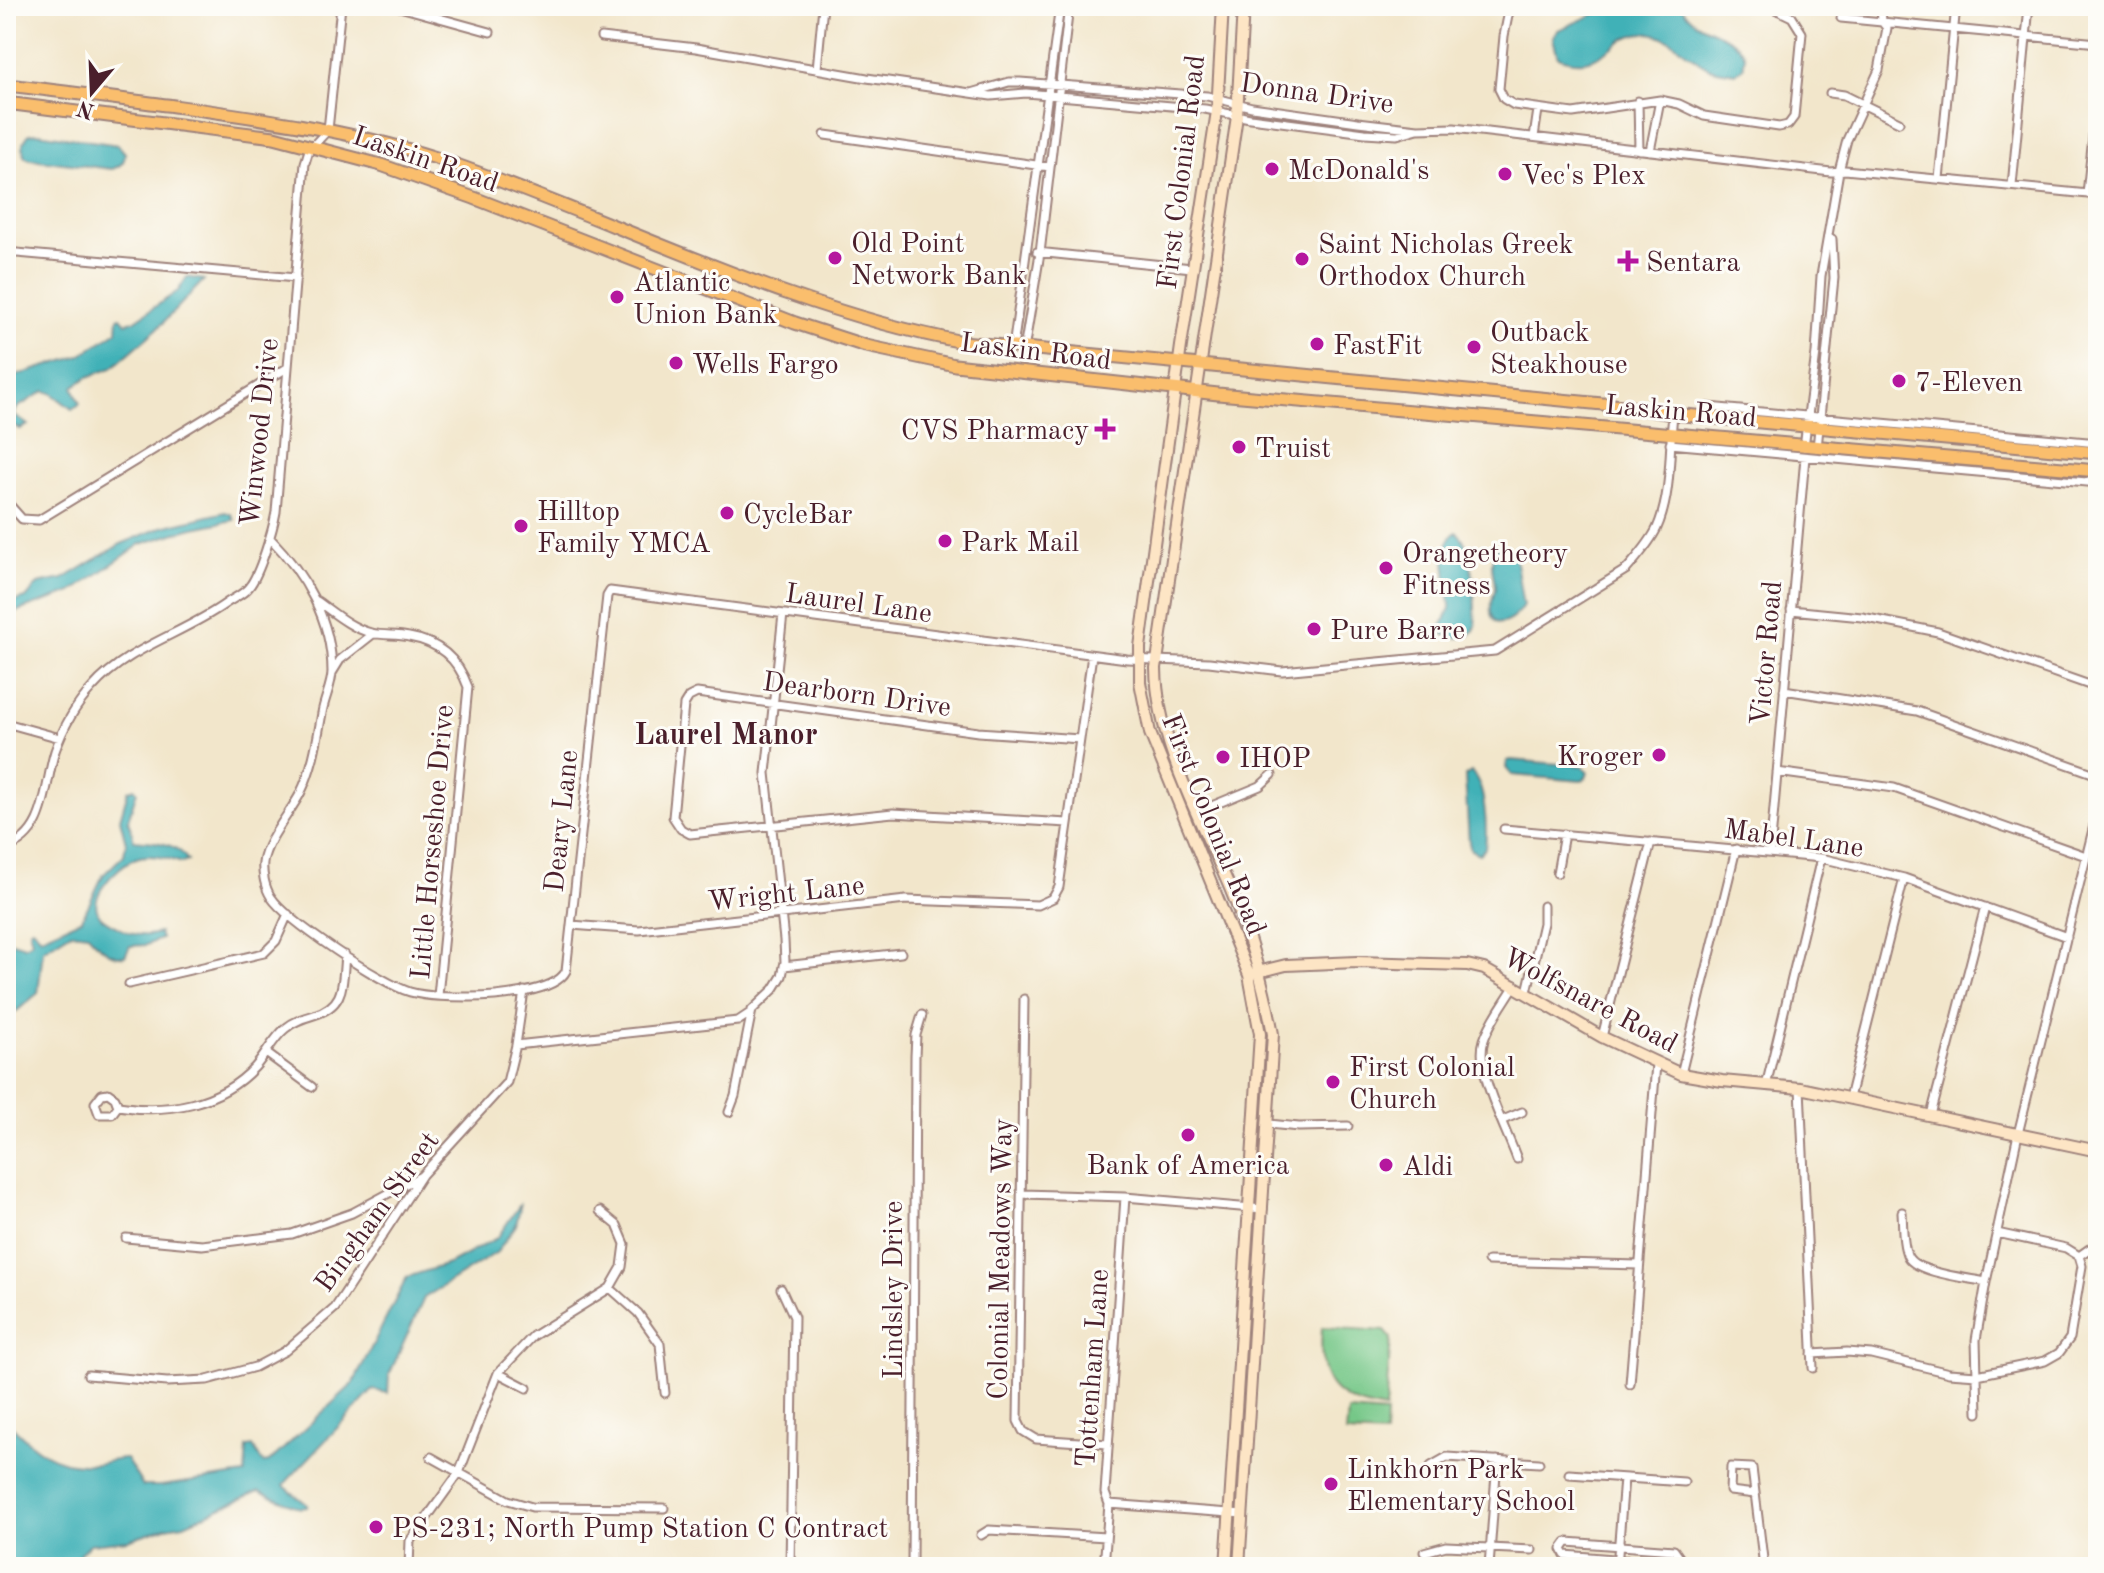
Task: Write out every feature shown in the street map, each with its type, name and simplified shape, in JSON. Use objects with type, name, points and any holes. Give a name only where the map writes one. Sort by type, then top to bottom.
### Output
[{"type":"main road","name":"First Colonial Road","points":[[1223,6],[1217,111],[1192,268],[1139,660],[1142,698],[1150,733],[1249,975],[1260,1034],[1226,1567]]},
{"type":"main road","name":"First Colonial Road","points":[[1239,1567],[1273,1034],[1260,970],[1163,723],[1156,661],[1238,110],[1242,9]]},
{"type":"main road","name":"Laskin Road","points":[[12,85],[234,114],[328,130],[452,163],[835,311],[927,335],[1018,349],[1611,405],[1673,414],[1820,422],[2098,453]]},
{"type":"main road","points":[[11,104],[12,85]]},
{"type":"main road","name":"Laskin Road","points":[[11,104],[232,130],[312,146],[381,165],[459,192],[744,304],[849,341],[970,368],[1804,452],[1817,448],[1922,462],[2098,471]]},
{"type":"main road","name":"Wolfsnare Road","points":[[1249,975],[1286,965],[1357,962],[1449,962],[1484,969],[1602,1037],[1681,1074],[1800,1088],[2098,1151]]},
{"type":"street","points":[[312,146],[328,130],[341,6]]},
{"type":"street","points":[[396,6],[490,32]]},
{"type":"street","points":[[817,69],[823,6]]},
{"type":"street","points":[[1018,349],[1027,251],[1060,6]]},
{"type":"street","points":[[1018,349],[1040,253],[1069,6]]},
{"type":"street","points":[[1510,6],[1499,89],[1508,103],[1538,110],[1587,112],[1638,101],[1660,100],[1679,104],[1704,116],[1779,127],[1792,122],[1799,83],[1802,33],[1792,17],[1769,6]]},
{"type":"street","points":[[1817,448],[1834,278],[1831,229],[1839,171],[1847,140],[1883,57],[1887,28],[1882,22],[1881,6]]},
{"type":"street","points":[[1939,179],[1956,6]]},
{"type":"street","points":[[2012,186],[2029,6]]},
{"type":"street","points":[[1841,18],[2098,43]]},
{"type":"street","name":"Donna Drive","points":[[601,37],[696,48],[991,96],[1047,94],[1217,111],[1238,110],[1397,135],[1418,129],[1454,128],[1831,172],[2098,195]]},
{"type":"street","name":"Donna Drive","points":[[971,93],[1009,82],[1218,99],[1238,110]]},
{"type":"street","points":[[2087,194],[2098,89]]},
{"type":"street","points":[[1830,93],[1844,95],[1899,122]]},
{"type":"street","points":[[1650,151],[1660,100]]},
{"type":"street","points":[[1638,101],[1639,150]]},
{"type":"street","points":[[1534,137],[1538,110]]},
{"type":"street","points":[[825,135],[1050,167]]},
{"type":"street","name":"Winwood Drive","points":[[6,848],[23,841],[35,826],[60,738],[86,695],[117,665],[150,643],[196,622],[250,586],[270,538],[276,512],[305,163],[312,146]]},
{"type":"street","name":"Victor Road","points":[[1770,853],[1821,276],[1831,229]]},
{"type":"street","points":[[1027,251],[1192,268]]},
{"type":"street","points":[[6,252],[296,278]]},
{"type":"street","points":[[6,501],[22,519],[39,520],[287,368]]},
{"type":"street","name":"Laurel Lane","points":[[602,643],[607,596],[615,590],[1092,655],[1209,662],[1253,669],[1282,671],[1495,651],[1627,569],[1644,549],[1658,527],[1666,496],[1673,414]]},
{"type":"street","name":"Laskin Road","points":[[1820,422],[2098,443]]},
{"type":"street","name":"Laskin Road","points":[[1804,452],[1922,462],[2098,483]]},
{"type":"street","points":[[270,538],[287,557],[326,623],[332,673]]},
{"type":"street","name":"Little Horseshoe Drive","points":[[315,600],[353,627],[373,634],[411,637],[441,648],[461,666],[468,687],[438,996]]},
{"type":"street","points":[[1791,610],[1862,617],[1938,632],[2098,688]]},
{"type":"street","points":[[516,1045],[738,1021],[747,1017],[779,983],[784,966],[781,915],[766,762],[783,614]]},
{"type":"street","points":[[373,634],[340,660],[332,673],[310,773],[263,862],[267,891],[288,914],[345,955],[400,988],[438,996],[476,997],[524,991]]},
{"type":"street","name":"Deary Lane","points":[[524,991],[557,982],[566,971],[602,643]]},
{"type":"street","points":[[771,827],[893,813],[1068,823],[1092,655]]},
{"type":"street","points":[[1784,690],[1917,711],[2098,775]]},
{"type":"street","name":"Dearborn Drive","points":[[771,827],[697,835],[687,833],[676,824],[673,817],[684,705],[692,694],[978,732],[1080,739]]},
{"type":"street","points":[[6,723],[60,738]]},
{"type":"street","points":[[1777,772],[1894,788],[2086,856]]},
{"type":"street","points":[[1197,812],[1260,786],[1272,775]]},
{"type":"street","points":[[1978,1413],[1976,1340],[1986,1282],[2018,1134],[2098,809]]},
{"type":"street","name":"Wright Lane","points":[[571,925],[639,930],[906,900],[1038,905],[1053,898],[1059,887],[1068,823]]},
{"type":"street","name":"Mabel Lane","points":[[1504,829],[1821,858],[1904,878],[2067,937]]},
{"type":"street","points":[[1557,873],[1564,834]]},
{"type":"street","points":[[1602,1037],[1651,842]]},
{"type":"street","points":[[1681,1074],[1736,849]]},
{"type":"street","points":[[1766,1086],[1821,858]]},
{"type":"street","points":[[1849,1098],[1904,878]]},
{"type":"street","points":[[1527,992],[1543,923],[1543,906]]},
{"type":"street","points":[[1931,1115],[1985,907]]},
{"type":"street","points":[[129,984],[264,953],[276,941],[288,914]]},
{"type":"street","points":[[784,966],[901,953]]},
{"type":"street","points":[[118,1106],[154,1109],[206,1100],[240,1081],[287,1027],[335,1004],[341,991],[345,955]]},
{"type":"street","points":[[1515,985],[1490,1028],[1482,1051],[1486,1082],[1517,1159]]},
{"type":"street","name":"Bingham Street","points":[[88,1375],[162,1381],[207,1380],[255,1367],[285,1351],[335,1308],[422,1175],[507,1082],[524,991]]},
{"type":"street","name":"Colonial Meadows Way","points":[[1024,999],[1018,1421],[1023,1431],[1036,1439],[1108,1444]]},
{"type":"street","points":[[729,1112],[752,1010]]},
{"type":"street","name":"Lindsley Drive","points":[[912,1567],[915,1056],[916,1035],[922,1015]]},
{"type":"street","points":[[266,1053],[312,1087]]},
{"type":"street","points":[[1630,1384],[1656,1064]]},
{"type":"street","points":[[1800,1088],[1813,1368]]},
{"type":"street","points":[[1503,1120],[1522,1112]]},
{"type":"street","points":[[1269,1124],[1348,1126]]},
{"type":"street","points":[[126,1238],[202,1245],[292,1234],[352,1213],[422,1175]]},
{"type":"street","points":[[1023,1194],[1125,1197],[1263,1209]]},
{"type":"street","name":"Tottenham Lane","points":[[1125,1197],[1105,1493],[1109,1504],[1243,1514]]},
{"type":"street","points":[[409,1567],[410,1541],[459,1473],[498,1373],[533,1336],[610,1288],[622,1267],[625,1244],[617,1225],[600,1211]]},
{"type":"street","points":[[1902,1212],[1906,1251],[1913,1263],[1934,1271],[1986,1282]]},
{"type":"street","points":[[1812,1354],[1871,1354],[1949,1373],[1977,1375],[2045,1361],[2066,1346],[2070,1338],[2082,1266],[2079,1256],[2066,1248],[1997,1233]]},
{"type":"street","points":[[2079,1256],[2089,1249]]},
{"type":"street","points":[[1488,1261],[1639,1265]]},
{"type":"street","points":[[610,1288],[638,1313],[660,1344],[665,1393]]},
{"type":"street","points":[[781,1289],[794,1317],[790,1567]]},
{"type":"street","points":[[498,1373],[527,1388]]},
{"type":"street","points":[[431,1457],[508,1500],[532,1507],[664,1508]]},
{"type":"street","points":[[1431,1466],[1447,1457],[1539,1463]]},
{"type":"street","points":[[1489,1567],[1497,1460]]},
{"type":"street","points":[[1755,1494],[1730,1491],[1731,1467],[1752,1468],[1764,1567]]},
{"type":"street","points":[[1569,1474],[1684,1482]]},
{"type":"street","points":[[1617,1563],[1624,1478]]},
{"type":"street","points":[[1104,1567],[1109,1504]]},
{"type":"street","points":[[981,1535],[989,1530],[1106,1537]]},
{"type":"street","points":[[1567,1542],[1674,1550],[1679,1557],[1674,1564],[1617,1563],[1565,1555],[1562,1549],[1567,1542]]},
{"type":"street","points":[[1424,1552],[1446,1546],[1532,1550]]},
{"type":"green space","points":[[1322,1327],[1385,1331],[1391,1338],[1385,1410],[1351,1401],[1331,1386],[1322,1363]]},
{"type":"green space","points":[[1348,1411],[1386,1414],[1385,1435],[1346,1433]]},
{"type":"water","points":[[1613,6],[1681,6],[1697,23],[1739,47],[1745,56],[1743,68],[1735,73],[1713,69],[1662,36],[1644,33],[1633,35],[1586,61],[1558,57],[1553,38],[1558,30]]},
{"type":"water","points":[[29,134],[118,145],[125,153],[124,159],[112,169],[30,159],[24,156],[23,143]]},
{"type":"water","points":[[187,277],[204,280],[157,329],[112,368],[88,377],[73,387],[80,404],[72,409],[44,391],[17,408],[14,415],[28,425],[20,429],[6,421],[6,383],[18,375],[80,356],[117,331],[118,318],[121,317],[126,323],[134,321],[178,291]]},
{"type":"water","points":[[225,512],[231,514],[234,520],[189,529],[141,544],[72,592],[6,615],[6,603],[26,598],[38,584],[63,579],[121,544],[162,527]]},
{"type":"water","points":[[1456,532],[1467,548],[1470,561],[1476,625],[1470,634],[1460,638],[1449,637],[1440,631],[1450,607],[1445,556],[1450,538]]},
{"type":"water","points":[[1496,549],[1509,550],[1516,562],[1523,606],[1511,619],[1501,623],[1494,619],[1491,609],[1495,587],[1492,560]]},
{"type":"water","points":[[1507,761],[1583,766],[1588,772],[1581,781],[1512,775],[1506,768]]},
{"type":"water","points":[[1471,772],[1480,786],[1484,808],[1485,848],[1479,854],[1471,850],[1469,843],[1465,776]]},
{"type":"water","points":[[134,788],[137,791],[128,820],[134,840],[171,846],[188,861],[182,863],[152,856],[134,859],[105,884],[97,901],[97,909],[101,917],[122,930],[148,935],[159,933],[161,939],[146,945],[130,946],[125,956],[120,956],[105,950],[88,934],[71,932],[43,950],[38,993],[6,1020],[6,940],[25,946],[32,941],[29,930],[32,928],[41,937],[82,919],[103,875],[124,855],[126,843],[120,819],[128,791]]},
{"type":"water","points":[[521,1203],[516,1225],[497,1252],[424,1298],[389,1375],[388,1393],[373,1390],[287,1481],[284,1486],[307,1507],[300,1508],[259,1491],[184,1524],[128,1540],[90,1544],[80,1553],[76,1567],[6,1567],[6,1420],[35,1447],[56,1459],[95,1464],[126,1459],[143,1486],[245,1474],[247,1447],[253,1446],[263,1463],[269,1462],[353,1384],[407,1277],[451,1263],[497,1238]]},
{"type":"place","name":"McDonald's","points":[[1272,169]]},
{"type":"place","name":"Vec's Plex","points":[[1505,174]]},
{"type":"place","name":"Old Point Network Bank","points":[[835,258]]},
{"type":"place","name":"Saint Nicholas Greek Orthodox Church","points":[[1302,259]]},
{"type":"place","name":"Sentara","points":[[1628,261]]},
{"type":"place","name":"Atlantic Union Bank","points":[[617,297]]},
{"type":"place","name":"FastFit","points":[[1317,344]]},
{"type":"place","name":"Outback Steakhouse","points":[[1474,347]]},
{"type":"place","name":"Wells Fargo","points":[[676,363]]},
{"type":"place","name":"7-Eleven","points":[[1899,381]]},
{"type":"place","name":"CVS Pharmacy","points":[[1105,429]]},
{"type":"place","name":"Truist","points":[[1239,447]]},
{"type":"place","name":"CycleBar","points":[[727,513]]},
{"type":"place","name":"Hilltop Family YMCA","points":[[521,526]]},
{"type":"place","name":"Park Mail","points":[[945,541]]},
{"type":"place","name":"Orangetheory Fitness","points":[[1386,568]]},
{"type":"place","name":"Pure Barre","points":[[1314,629]]},
{"type":"place","name":"Kroger","points":[[1659,755]]},
{"type":"place","name":"IHOP","points":[[1223,757]]},
{"type":"place","name":"First Colonial Church","points":[[1333,1082]]},
{"type":"place","name":"Bank of America","points":[[1188,1135]]},
{"type":"place","name":"Aldi","points":[[1386,1165]]},
{"type":"place","name":"Linkhorn Park Elementary School","points":[[1331,1484]]},
{"type":"place","name":"PS-231; North Pump Station C Contract","points":[[376,1527]]},
{"type":"district","name":"Laurel Manor","points":[[726,734]]}]
